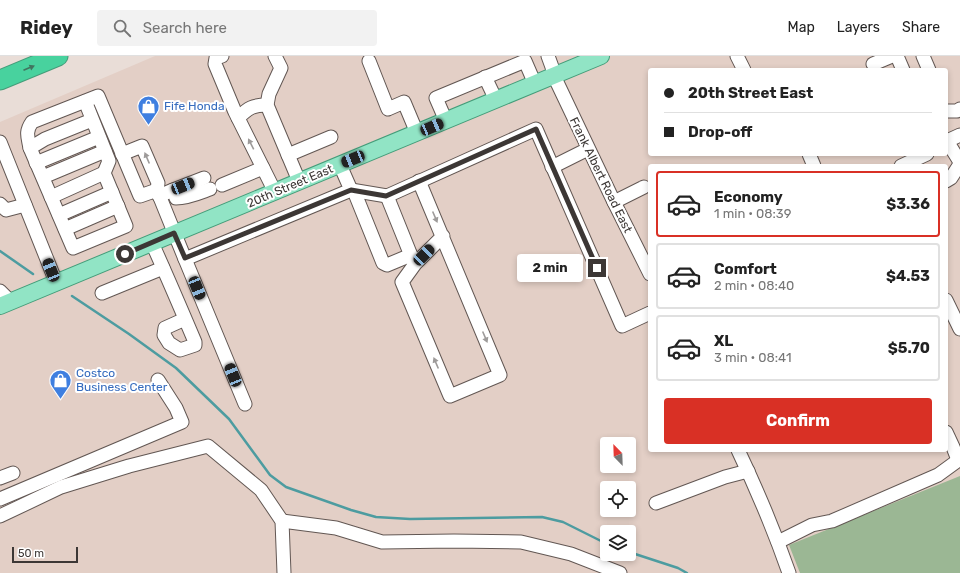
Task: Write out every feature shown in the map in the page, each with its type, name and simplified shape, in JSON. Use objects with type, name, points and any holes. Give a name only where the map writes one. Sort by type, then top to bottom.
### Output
[{"type":"highway","points":[[0,80],[58,56]]},
{"type":"main road","name":"20th Street East","points":[[3,299],[56,282],[152,243],[601,56]]},
{"type":"street","points":[[222,56],[216,58],[215,64],[238,118],[275,192]]},
{"type":"street","points":[[275,56],[281,68],[269,94],[267,105],[299,181]]},
{"type":"street","name":"Frank Albert Road East","points":[[548,56],[554,76],[588,149],[648,270]]},
{"type":"street","points":[[737,56],[743,68]]},
{"type":"street","points":[[873,64],[892,56]]},
{"type":"street","points":[[897,56],[902,68]]},
{"type":"street","points":[[923,56],[928,68]]},
{"type":"street","points":[[369,61],[388,109],[404,102],[418,133]]},
{"type":"street","points":[[446,121],[436,98],[485,77],[525,61],[535,84]]},
{"type":"street","points":[[485,77],[496,100]]},
{"type":"street","points":[[85,101],[109,160],[104,173],[126,226],[73,248],[30,148],[27,135],[28,127],[32,122],[85,101],[98,96],[140,196],[173,190],[176,198],[179,198],[195,194],[212,184],[263,168]]},
{"type":"street","points":[[238,118],[245,110],[257,105],[267,105]]},
{"type":"street","points":[[948,111],[957,111],[960,109]]},
{"type":"street","points":[[30,148],[92,120]]},
{"type":"street","points":[[185,258],[352,190],[386,196],[536,129],[622,326],[648,314]]},
{"type":"street","points":[[948,140],[960,135]]},
{"type":"street","points":[[36,163],[99,137]]},
{"type":"street","points":[[288,155],[331,137]]},
{"type":"street","points":[[0,142],[56,282]]},
{"type":"street","points":[[948,144],[960,163],[951,178],[948,180]]},
{"type":"street","points":[[122,154],[142,146],[158,183],[158,193],[245,404]]},
{"type":"street","points":[[552,167],[588,149]]},
{"type":"street","points":[[42,177],[105,151]]},
{"type":"street","points":[[905,164],[923,156]]},
{"type":"street","points":[[340,165],[383,263],[387,265],[413,259],[443,236]]},
{"type":"street","points":[[51,197],[104,173]]},
{"type":"street","points":[[386,196],[413,259],[402,282],[450,396],[500,375],[420,182]]},
{"type":"street","points":[[614,202],[644,187]]},
{"type":"street","points":[[59,216],[112,192]]},
{"type":"street","points":[[2,207],[25,206]]},
{"type":"street","points":[[65,229],[118,206]]},
{"type":"street","points":[[152,243],[185,319]]},
{"type":"street","points":[[102,293],[163,268]]},
{"type":"street","points":[[948,304],[960,329]]},
{"type":"street","points":[[0,499],[182,422],[176,408],[158,380]]},
{"type":"street","points":[[778,542],[812,525],[832,521],[938,475],[959,460],[948,436]]},
{"type":"street","points":[[0,516],[61,486],[129,466],[208,446],[261,490],[282,521],[284,573]]},
{"type":"street","points":[[739,452],[762,502],[789,573]]},
{"type":"street","points":[[656,503],[748,470]]},
{"type":"street","points":[[0,478],[13,473]]},
{"type":"street","points":[[282,521],[336,528],[382,542],[521,542],[571,554],[620,573]]},
{"type":"shaded area","points":[[155,56],[960,56],[960,573],[0,573],[0,122]]},
{"type":"green space","points":[[960,476],[960,573],[800,573],[789,545]]},
{"type":"waterway","points":[[0,251],[33,274]]},
{"type":"waterway","points":[[72,296],[129,334],[176,368],[229,419],[270,475],[286,487],[351,510],[376,517],[410,519],[542,517],[563,522],[600,540]]},
{"type":"waterway","points":[[636,554],[678,568],[687,573]]},
{"type":"place","name":"Fife Honda","points":[[148,126]]},
{"type":"place","name":"Costco Business Center","points":[[60,400]]},
{"type":"route","points":[[125,254],[174,233],[185,258],[351,190],[386,196],[536,129],[597,268]]}]
